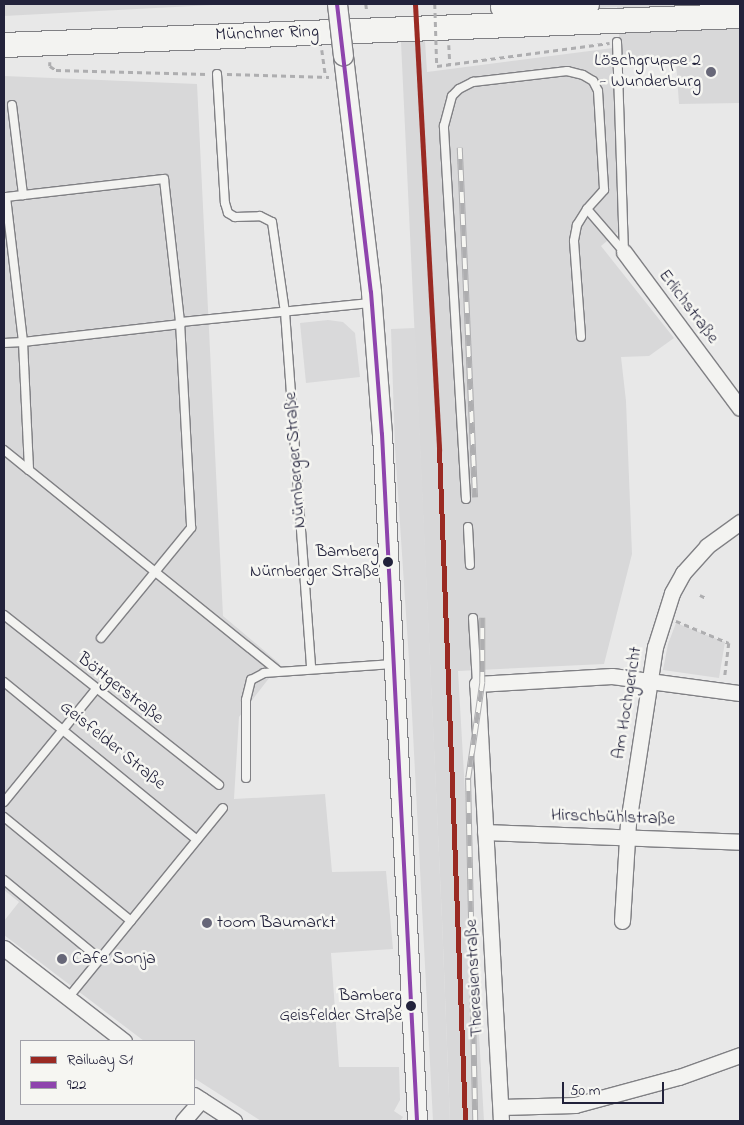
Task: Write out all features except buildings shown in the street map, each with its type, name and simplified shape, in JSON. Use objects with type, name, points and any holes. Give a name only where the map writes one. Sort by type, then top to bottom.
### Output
[{"type":"main road","name":"Münchner Ring","points":[[4,30],[367,9],[586,4]]},
{"type":"main road","name":"Münchner Ring","points":[[4,45],[740,16]]},
{"type":"street","points":[[337,4],[371,304],[382,434],[392,664],[417,1121]]},
{"type":"street","name":"Erlichstraße","points":[[624,252],[740,408]]},
{"type":"street","name":"Am Hochgericht","points":[[622,921],[627,837],[655,647],[664,616],[672,593],[694,558],[740,522]]},
{"type":"street","points":[[477,684],[612,676],[740,693]]},
{"type":"street","name":"Theresienstraße","points":[[477,684],[501,1114]]},
{"type":"street","name":"Hirschbühlstraße","points":[[485,832],[740,842]]},
{"type":"street","points":[[4,948],[123,1040]]},
{"type":"street","points":[[501,1114],[575,1105],[679,1077],[740,1055]]},
{"type":"street","points":[[197,1098],[234,1121]]},
{"type":"street","points":[[183,1121],[193,1105]]},
{"type":"lane","points":[[617,42],[624,252]]},
{"type":"lane","points":[[466,499],[444,126],[452,96],[459,88],[473,82],[567,71],[583,75],[592,81],[598,91],[604,190],[577,224],[574,241],[581,337]]},
{"type":"lane","name":"Nürnberger Straße","points":[[217,74],[225,203],[228,213],[235,217],[260,216],[272,222],[285,312],[311,668]]},
{"type":"lane","points":[[12,105],[23,195]]},
{"type":"lane","points":[[29,470],[23,342],[6,197],[164,179],[180,323],[191,528],[101,638]]},
{"type":"lane","points":[[587,209],[624,252]]},
{"type":"lane","points":[[4,343],[371,304]]},
{"type":"lane","points":[[4,450],[278,672]]},
{"type":"lane","points":[[468,526],[470,565]]},
{"type":"lane","name":"Böttgerstraße","points":[[4,614],[96,690],[219,785]]},
{"type":"lane","points":[[473,618],[477,684]]},
{"type":"lane","points":[[246,778],[246,700],[251,680],[264,673],[311,668],[392,664]]},
{"type":"lane","name":"Geisfelder Straße","points":[[4,682],[197,840]]},
{"type":"lane","points":[[4,802],[96,690]]},
{"type":"lane","points":[[68,998],[223,808]]},
{"type":"lane","points":[[4,818],[131,921]]},
{"type":"lane","points":[[4,880],[100,959]]},
{"type":"path","points":[[435,4],[436,66],[617,42]]},
{"type":"path","points":[[322,51],[326,77]]},
{"type":"path","points":[[700,595],[706,598]]},
{"type":"path","points":[[664,616],[730,643],[723,691]]},
{"type":"shaded area","points":[[4,4],[232,4],[4,16]]},
{"type":"shaded area","points":[[517,4],[740,4],[740,103],[679,104],[676,61],[621,62],[617,7],[517,11]]},
{"type":"shaded area","points":[[425,41],[427,72],[613,48],[620,230],[601,246],[674,338],[649,356],[621,357],[626,401],[632,554],[604,664],[458,671],[484,1121],[450,1121],[401,42]]},
{"type":"shaded area","points":[[4,76],[197,84],[223,616],[280,664],[239,717],[234,799],[325,794],[332,872],[386,871],[393,949],[331,953],[339,1067],[399,1067],[400,1100],[394,1111],[403,1117],[400,1121],[261,1121],[195,1079],[195,1040],[143,1040],[4,935],[4,921],[19,902],[4,890]]},
{"type":"shaded area","points":[[328,320],[343,322],[355,333],[360,377],[306,383],[300,323]]},
{"type":"shaded area","points":[[415,328],[450,1121],[433,1121],[410,675],[395,448],[391,329]]},
{"type":"shaded area","points":[[676,623],[725,642],[719,678],[663,670],[668,644]]},
{"type":"railway","points":[[460,148],[475,498]]},
{"type":"railway","points":[[475,1121],[468,778],[482,683],[482,618]]},
{"type":"rail line","name":"S1","points":[[415,4],[439,449],[465,1121]]},
{"type":"transit line","name":"922","points":[[337,4],[371,292],[382,434],[417,1121]]},
{"type":"place","name":"Löschgruppe 2 - Wunderburg","points":[[711,72]]},
{"type":"place","name":"Bamberg Nürnberger Straße","points":[[388,562]]},
{"type":"place","name":"toom Baumarkt","points":[[207,923]]},
{"type":"place","name":"Cafe Sonja","points":[[62,959]]},
{"type":"place","name":"Bamberg Geisfelder Straße","points":[[411,1006]]}]
